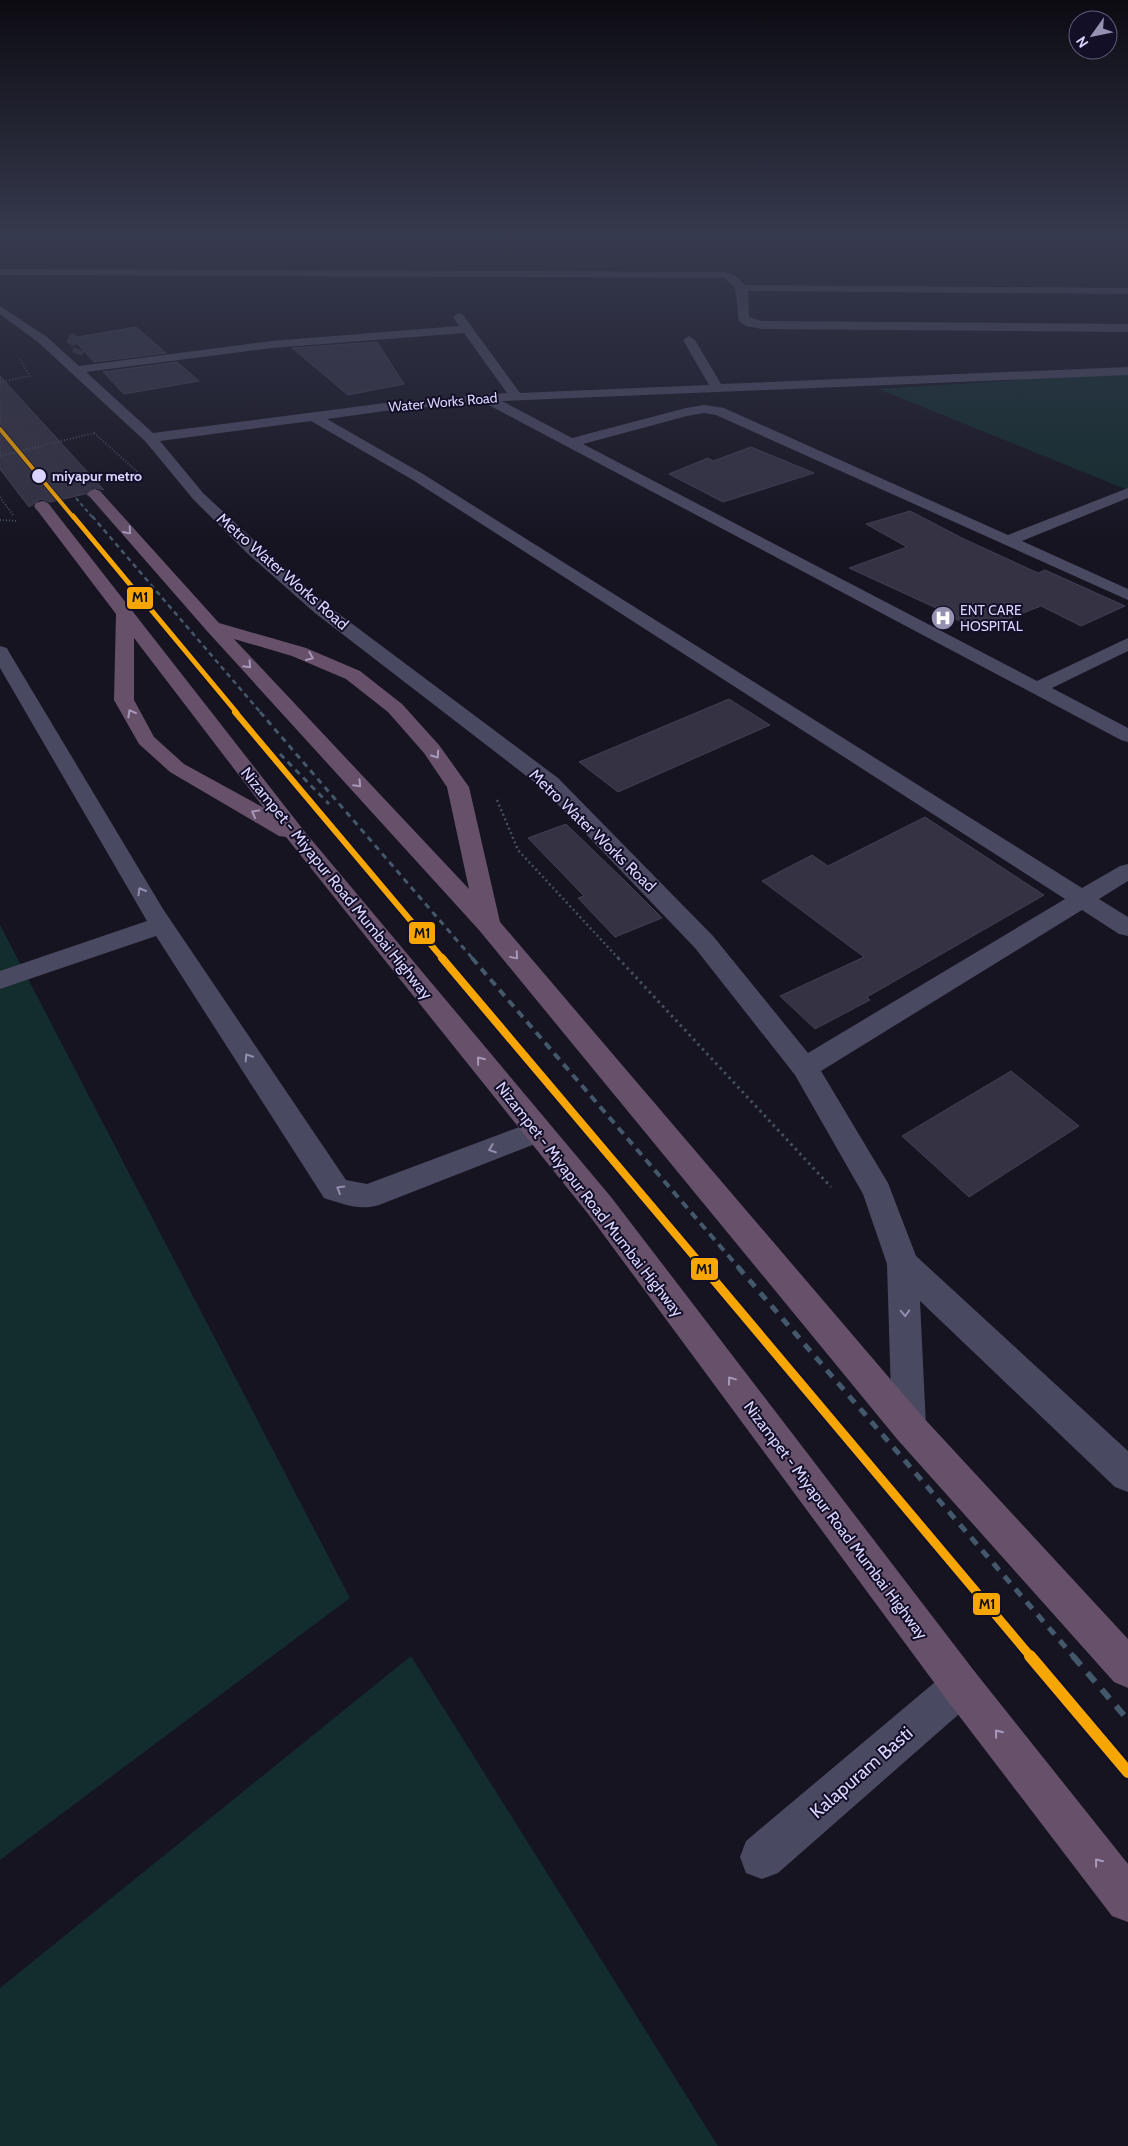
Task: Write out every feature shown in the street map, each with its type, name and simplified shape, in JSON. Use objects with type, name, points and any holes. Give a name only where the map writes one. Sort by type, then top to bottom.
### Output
[{"type":"highway","points":[[95,494],[213,627],[488,924],[909,1427],[1128,1668]]},
{"type":"highway","name":"Nizampet - Miyapur Road Mumbai Highway","points":[[42,506],[297,837],[600,1206],[961,1686],[1128,1900]]},
{"type":"highway","points":[[125,612],[124,700],[146,740],[176,768],[297,837]]},
{"type":"highway","points":[[213,627],[299,652],[353,675],[395,708],[432,749],[458,787],[488,924]]},
{"type":"street","name":"Metro Water Works Road","points":[[41,338],[74,362],[150,438],[198,496],[254,550],[321,609],[550,783],[704,942],[805,1068],[877,1192],[903,1264],[909,1427]]},
{"type":"street","points":[[74,362],[347,338]]},
{"type":"street","points":[[474,338],[516,397]]},
{"type":"street","points":[[689,340],[718,388]]},
{"type":"street","name":"Water Works Road","points":[[150,438],[385,407],[485,398],[1128,371]]},
{"type":"street","points":[[485,398],[1128,736]]},
{"type":"street","points":[[570,443],[686,412],[704,409],[718,411],[1128,595]]},
{"type":"street","points":[[312,416],[418,477],[1128,928]]},
{"type":"street","points":[[1008,541],[1128,493]]},
{"type":"street","points":[[1036,688],[1128,644]]},
{"type":"street","points":[[0,652],[162,925],[336,1189],[352,1195],[368,1196],[538,1131]]},
{"type":"street","points":[[805,1068],[1128,871]]},
{"type":"street","points":[[0,980],[162,925]]},
{"type":"street","points":[[903,1264],[1128,1475]]},
{"type":"street","name":"Kalapuram Basti","points":[[762,1857],[961,1686]]},
{"type":"path","points":[[0,382],[30,376]]},
{"type":"path","points":[[0,456],[94,433],[146,480]]},
{"type":"path","points":[[0,497],[18,521],[0,520]]},
{"type":"green space","points":[[1128,373],[1128,490],[878,389]]},
{"type":"green space","points":[[0,925],[350,1598],[0,1860]]},
{"type":"green space","points":[[411,1656],[718,2146],[0,2146],[0,1988]]},
{"type":"building","points":[[72,338],[149,338],[166,353],[94,362]]},
{"type":"building","points":[[377,342],[404,384],[348,395],[292,348]]},
{"type":"building","points":[[177,362],[199,381],[124,394],[103,372]]},
{"type":"building","points":[[0,376],[104,490],[94,487],[85,494],[50,502],[41,499],[29,507],[0,469]]},
{"type":"building","points":[[751,447],[814,473],[723,502],[669,474],[708,458],[713,461]]},
{"type":"building","points":[[910,511],[964,539],[1038,573],[1045,570],[1125,606],[1081,626],[1041,606],[977,631],[934,607],[849,568],[907,547],[866,524]]},
{"type":"building","points":[[729,699],[770,725],[618,792],[579,762]]},
{"type":"building","points":[[925,817],[1044,895],[867,997],[870,1000],[815,1029],[780,996],[864,957],[762,881],[812,855],[828,866]]},
{"type":"building","points":[[566,824],[662,918],[615,937],[578,898],[584,896],[528,838]]},
{"type":"building","points":[[1011,1071],[1079,1126],[969,1197],[902,1136]]},
{"type":"tunnel","points":[[71,338],[76,342],[79,349],[77,354]]},
{"type":"tunnel","points":[[0,388],[95,494]]},
{"type":"tunnel","points":[[0,455],[42,506]]},
{"type":"railway","points":[[76,498],[93,518]]},
{"type":"railway","points":[[61,502],[74,518]]},
{"type":"railway","points":[[73,516],[237,713]]},
{"type":"railway","points":[[92,516],[261,713]]},
{"type":"railway","points":[[235,712],[443,959]]},
{"type":"railway","points":[[260,712],[473,959]]},
{"type":"railway","points":[[280,754],[329,804]]},
{"type":"railway","points":[[442,958],[704,1268]]},
{"type":"railway","points":[[472,958],[739,1268]]},
{"type":"railway","points":[[703,1267],[1031,1657]]},
{"type":"railway","points":[[738,1267],[1074,1657]]},
{"type":"railway","points":[[1030,1656],[1128,1772]]},
{"type":"railway","points":[[1073,1656],[1128,1720]]},
{"type":"transit line","name":"M1","points":[[0,429],[207,678],[1128,1772]]},
{"type":"place","name":"miyapur metro","points":[[39,476]]},
{"type":"place","name":"ENT CARE HOSPITAL","points":[[943,618]]}]
